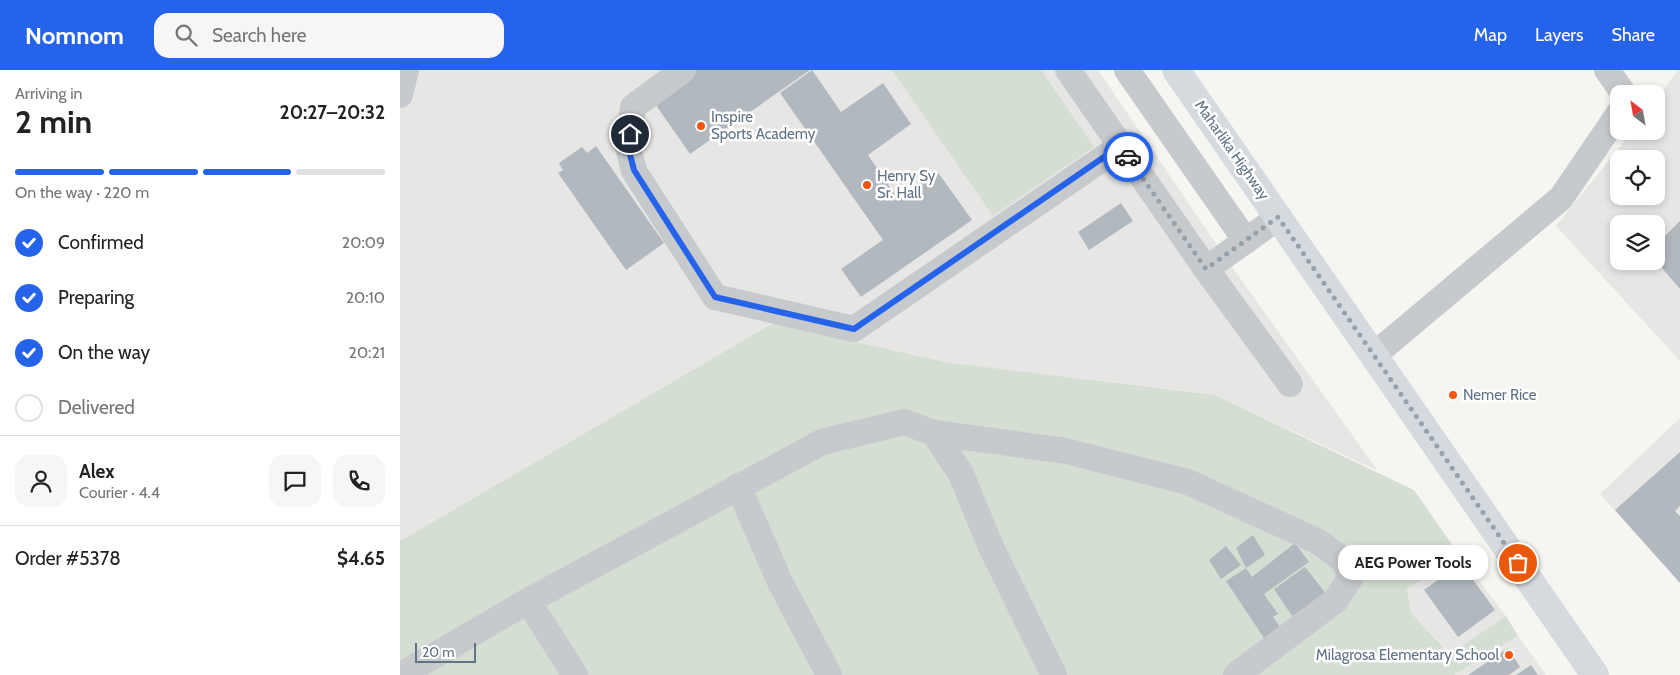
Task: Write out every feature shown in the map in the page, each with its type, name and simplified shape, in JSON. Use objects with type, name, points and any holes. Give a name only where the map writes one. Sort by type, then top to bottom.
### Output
[{"type":"highway","name":"Maharlika Highway","points":[[1176,70],[1595,675]]},
{"type":"street","points":[[400,95],[406,70]]},
{"type":"street","points":[[683,70],[633,107],[628,147],[634,170],[715,297],[854,329],[1120,146]]},
{"type":"street","points":[[1068,70],[1206,269],[1290,384]]},
{"type":"street","points":[[1127,70],[1246,241]]},
{"type":"street","points":[[1607,70],[1618,85]]},
{"type":"street","points":[[1374,355],[1561,198],[1610,126]]},
{"type":"street","points":[[1206,269],[1278,217]]},
{"type":"street","points":[[401,675],[528,601],[822,442],[904,422],[934,433],[1066,451],[1188,482],[1319,542],[1344,561],[1351,577],[1336,600],[1236,675]]},
{"type":"street","points":[[934,433],[961,474],[991,547],[1054,675]]},
{"type":"street","points":[[738,486],[780,582],[829,675]]},
{"type":"street","points":[[528,601],[575,675]]},
{"type":"shaded area","points":[[400,70],[1098,70],[1225,257],[1378,471],[1215,395],[945,362],[773,323],[400,541]]},
{"type":"shaded area","points":[[892,70],[1041,70],[1094,147],[993,216]]},
{"type":"shaded area","points":[[1678,70],[1680,70],[1680,361],[1556,226],[1610,159],[1610,205],[1665,205],[1665,150],[1618,150],[1626,140],[1665,140],[1665,88]]},
{"type":"shaded area","points":[[773,323],[945,362],[1215,395],[1414,490],[1460,556],[1407,589],[1411,613],[1450,654],[1506,616],[1518,636],[1454,675],[400,675],[400,541]]},
{"type":"shaded area","points":[[1680,418],[1680,583],[1600,494]]},
{"type":"shaded area","points":[[1460,556],[1506,616],[1451,654],[1411,613],[1407,589]]},
{"type":"shaded area","name":"Milagrosa Elementary School","points":[[1518,636],[1546,675],[1454,675]]},
{"type":"building","name":"Inspire Sports Academy","points":[[690,70],[810,70],[690,154],[651,98]]},
{"type":"building","name":"Henry Sy Sr. Hall","points":[[812,70],[841,112],[883,83],[911,124],[868,155],[898,199],[937,171],[972,220],[861,297],[841,269],[883,240],[780,93]]},
{"type":"building","points":[[596,146],[664,243],[626,270],[558,173],[563,170],[559,163],[582,147],[587,153]]},
{"type":"building","points":[[1121,203],[1133,221],[1089,250],[1078,232]]},
{"type":"building","points":[[1680,221],[1680,289],[1664,270],[1665,236]]},
{"type":"building","points":[[1680,452],[1680,506],[1675,511],[1680,516],[1680,583],[1615,510]]},
{"type":"building","points":[[1253,535],[1265,555],[1246,568],[1236,548]]},
{"type":"building","points":[[1295,543],[1309,562],[1264,594],[1278,614],[1273,617],[1283,631],[1268,644],[1226,581],[1246,568],[1252,577]]},
{"type":"building","points":[[1226,546],[1241,565],[1221,579],[1209,560]]},
{"type":"building","points":[[1461,563],[1495,610],[1458,637],[1424,590]]},
{"type":"building","points":[[1305,567],[1327,595],[1292,616],[1274,589]]},
{"type":"building","points":[[1508,648],[1520,667],[1509,675],[1468,675]]},
{"type":"building","points":[[1531,665],[1538,675],[1516,675]]},
{"type":"way so far","points":[[1128,157],[1206,269],[1278,217],[1518,563]]},
{"type":"place","name":"Inspire Sports Academy","points":[[701,126]]},
{"type":"place","name":"Henry Sy Sr. Hall","points":[[867,185]]},
{"type":"place","name":"Nemer Rice","points":[[1453,395]]},
{"type":"place","name":"AEG Power Tools","points":[[1518,563]]},
{"type":"place","name":"Milagrosa Elementary School","points":[[1509,655]]},
{"type":"route","points":[[630,134],[628,147],[634,170],[715,297],[854,329],[1120,146],[1128,157]]}]
